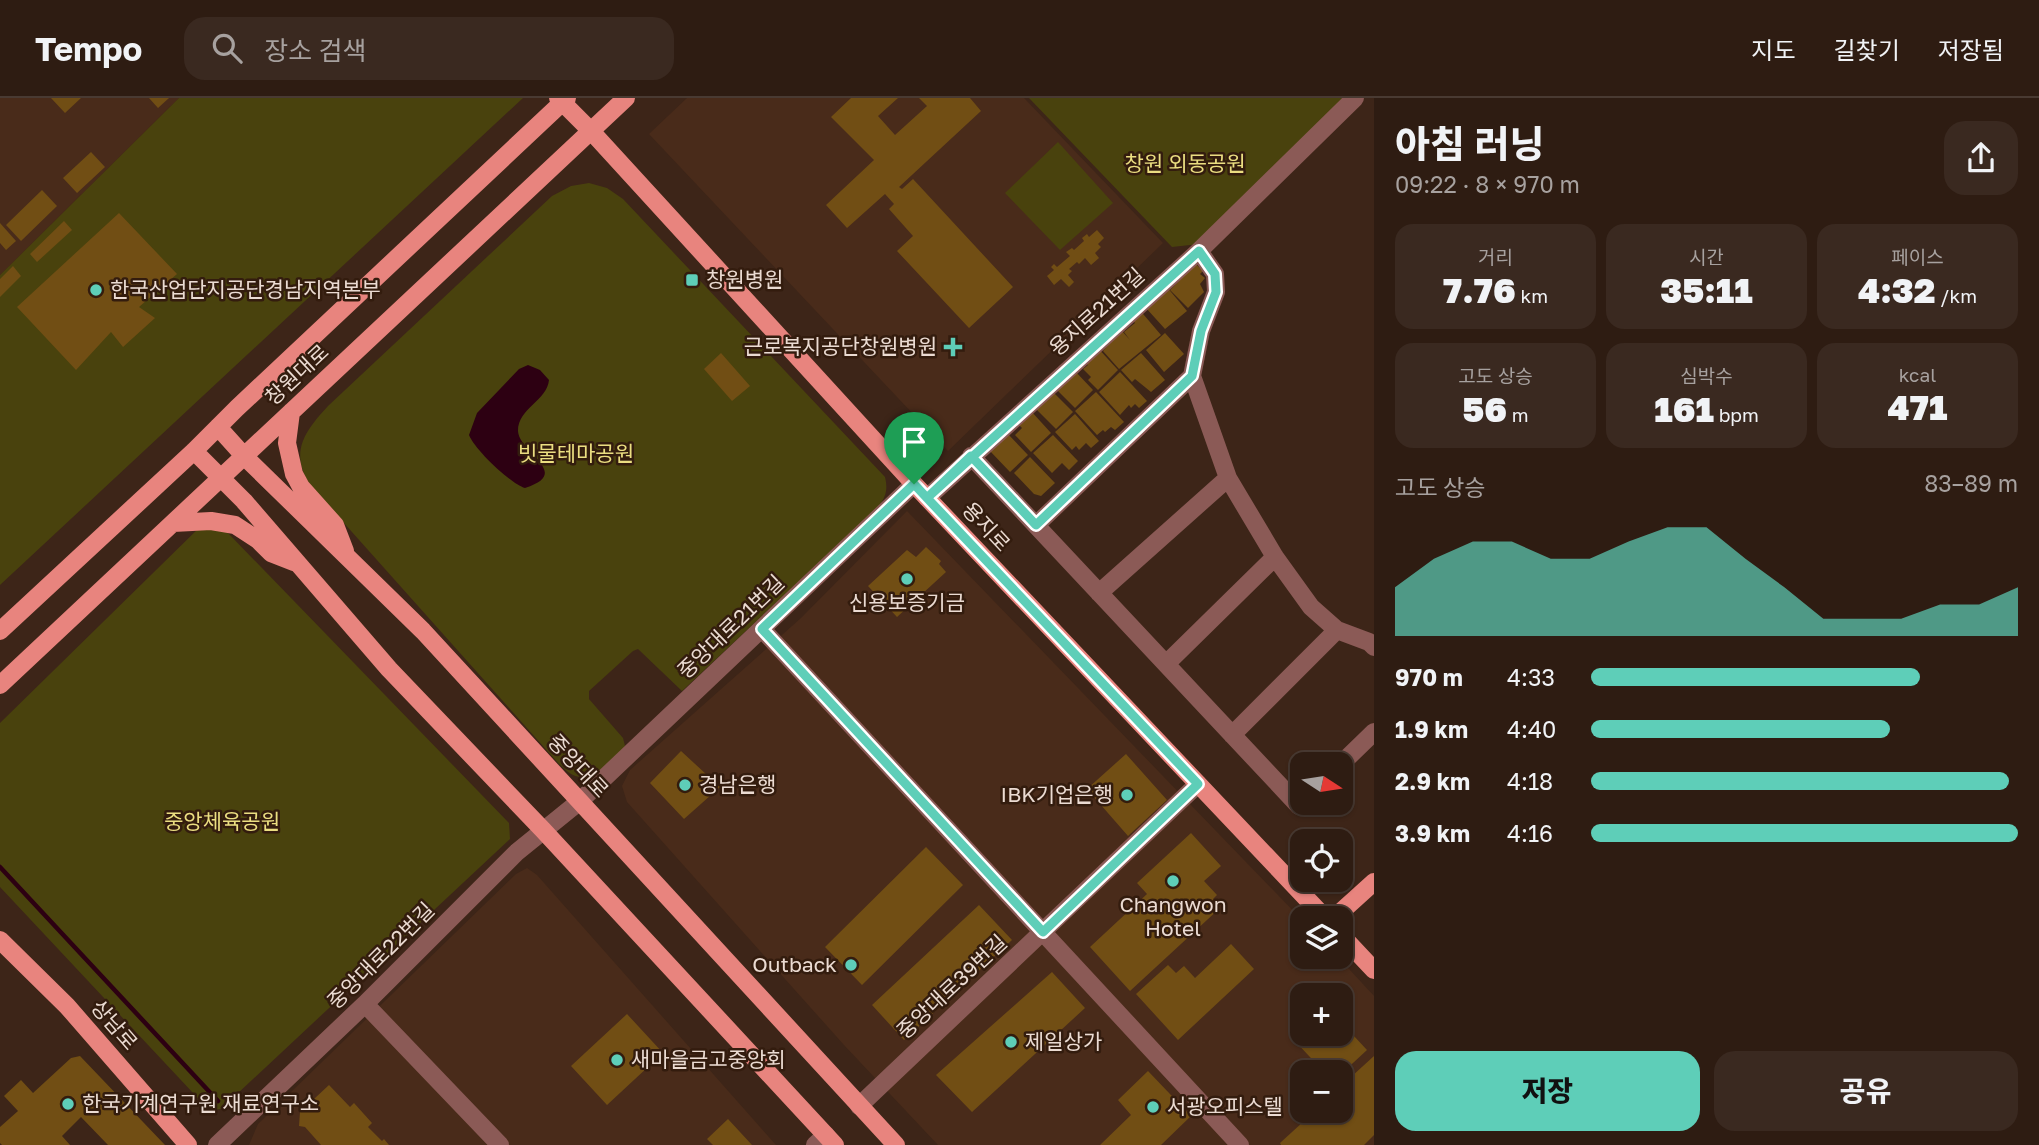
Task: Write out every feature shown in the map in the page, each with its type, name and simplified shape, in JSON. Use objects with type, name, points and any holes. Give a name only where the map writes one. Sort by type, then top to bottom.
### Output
[{"type":"main road","name":"창원대로","points":[[0,685],[626,98]]},
{"type":"main road","name":"창원대로","points":[[0,631],[194,451],[562,99]]},
{"type":"main road","name":"용지로","points":[[562,99],[927,498],[1314,906]]},
{"type":"main road","points":[[291,412],[287,443],[294,474],[300,487],[335,525],[348,557]]},
{"type":"main road","name":"중앙대로","points":[[218,427],[245,457],[423,631],[896,1145]]},
{"type":"main road","points":[[194,451],[222,478],[389,669],[543,830],[826,1142]]},
{"type":"main road","points":[[173,523],[211,521],[235,525],[258,540],[271,553],[298,564]]},
{"type":"main road","points":[[1347,906],[1374,881]]},
{"type":"main road","name":"상남로","points":[[0,940],[67,1006],[188,1145]]},
{"type":"main road","points":[[1353,948],[1374,970]]},
{"type":"street","name":"용지로21번길","points":[[927,498],[1199,251],[1355,98]]},
{"type":"street","points":[[1199,251],[1215,274],[1216,292],[1201,331],[1192,376],[1227,478],[1275,557],[1311,607],[1337,630],[1369,642],[1374,647]]},
{"type":"street","points":[[1036,525],[1192,376]]},
{"type":"street","points":[[971,456],[1290,794]]},
{"type":"street","points":[[1099,593],[1227,478]]},
{"type":"street","name":"중앙대로21번길","points":[[580,802],[914,484]]},
{"type":"street","points":[[1166,664],[1275,557]]},
{"type":"street","points":[[762,629],[1240,1145]]},
{"type":"street","points":[[1232,735],[1337,630]]},
{"type":"street","points":[[1353,752],[1374,732]]},
{"type":"street","name":"중앙대로39번길","points":[[859,1106],[1198,784]]},
{"type":"street","name":"중앙대로22번길","points":[[218,1145],[365,1004],[517,852],[580,802]]},
{"type":"street","points":[[365,1004],[500,1145]]},
{"type":"shaded area","points":[[0,98],[179,98],[0,275]]},
{"type":"shaded area","name":"근로복지공단창원병원","points":[[687,98],[1024,98],[1163,243],[948,451],[649,134]]},
{"type":"shaded area","points":[[528,365],[540,370],[549,380],[543,394],[527,410],[519,423],[521,439],[544,469],[544,476],[539,482],[525,488],[494,465],[469,435],[477,413],[519,369]]},
{"type":"shaded area","points":[[907,511],[1290,908],[1290,969],[1349,969],[1374,996],[1374,1145],[938,1145],[844,1045],[627,802],[622,786],[630,770],[801,618]]},
{"type":"shaded area","points":[[527,868],[537,875],[776,1145],[249,1145],[258,1124],[516,874]]},
{"type":"green space","points":[[179,98],[523,98],[0,585],[0,275]]},
{"type":"green space","name":"창원 외동공원","points":[[1029,98],[1350,98],[1199,244],[1172,247]]},
{"type":"green space","points":[[1058,142],[1113,203],[1060,250],[1005,193]]},
{"type":"green space","name":"빗물테마공원","points":[[589,183],[607,188],[623,199],[885,477],[886,489],[879,506],[682,691],[638,649],[589,691],[589,699],[623,738],[625,746],[603,769],[580,777],[571,774],[559,764],[310,485],[304,473],[300,452],[307,433],[328,406],[552,196],[571,186]]},
{"type":"green space","name":"중앙체육공원","points":[[203,524],[227,532],[509,823],[510,839],[221,1109],[209,1110],[0,887],[0,723]]},
{"type":"building","points":[[51,98],[81,98],[65,113]]},
{"type":"building","points":[[149,98],[169,98],[158,108]]},
{"type":"building","points":[[851,98],[898,98],[878,116],[895,135],[927,106],[919,98],[970,98],[981,111],[899,187],[902,189],[913,179],[1013,287],[969,328],[897,251],[913,236],[889,209],[894,204],[885,194],[847,228],[826,205],[874,160],[831,117]]},
{"type":"building","points":[[91,152],[105,167],[77,193],[63,178]]},
{"type":"building","points":[[42,190],[57,206],[21,241],[6,225]]},
{"type":"building","name":"한국산업단지공단경남지역본부","points":[[119,213],[177,274],[139,307],[155,318],[123,347],[111,332],[76,370],[17,307]]},
{"type":"building","points":[[64,221],[72,230],[37,262],[30,254]]},
{"type":"building","points":[[0,223],[16,241],[6,250],[0,243]]},
{"type":"building","points":[[1097,230],[1104,238],[1095,253],[1099,258],[1091,265],[1085,258],[1069,269],[1072,271],[1068,275],[1074,282],[1069,287],[1061,279],[1054,285],[1047,276],[1054,270],[1051,267],[1054,264],[1057,267],[1070,256],[1066,252],[1072,248],[1074,250],[1084,241],[1082,238],[1087,234],[1089,237]]},
{"type":"building","points":[[1193,261],[1203,271],[1200,274],[1205,278],[1200,284],[1204,292],[1188,308],[1170,290],[1184,276]]},
{"type":"building","points":[[13,266],[21,276],[0,297],[0,279]]},
{"type":"building","points":[[1166,286],[1187,311],[1165,329],[1146,308]]},
{"type":"building","points":[[1138,308],[1161,335],[1119,369],[1103,351],[1121,330],[1130,340],[1124,332],[1135,323],[1130,316]]},
{"type":"building","points":[[1165,333],[1184,354],[1164,372],[1146,350]]},
{"type":"building","points":[[1097,347],[1118,370],[1098,390],[1088,380],[1091,377],[1083,369],[1088,365],[1083,360]]},
{"type":"building","points":[[721,353],[750,386],[732,401],[704,369]]},
{"type":"building","points":[[1141,353],[1165,380],[1151,392],[1135,379],[1132,382],[1121,370]]},
{"type":"building","points":[[1074,370],[1093,390],[1075,408],[1055,388]]},
{"type":"building","points":[[1120,372],[1147,401],[1139,408],[1135,404],[1131,408],[1129,405],[1120,415],[1099,392]]},
{"type":"building","points":[[1052,391],[1073,412],[1056,429],[1035,408]]},
{"type":"building","points":[[1096,392],[1124,422],[1115,430],[1111,427],[1097,435],[1075,411]]},
{"type":"building","points":[[1031,411],[1051,433],[1031,452],[1015,435],[1022,428],[1018,424]]},
{"type":"building","points":[[1075,414],[1099,441],[1091,448],[1086,443],[1079,450],[1076,446],[1072,450],[1055,432]]},
{"type":"building","points":[[1008,434],[1028,455],[1010,472],[990,451]]},
{"type":"building","points":[[1053,435],[1078,461],[1069,470],[1062,463],[1052,473],[1033,453]]},
{"type":"building","points":[[608,442],[614,448],[608,454],[602,448]]},
{"type":"building","points":[[1030,457],[1055,483],[1041,496],[1034,494],[1014,473]]},
{"type":"building","name":"신용보증기금","points":[[926,547],[941,561],[939,564],[946,572],[897,617],[868,586],[907,550],[916,557]]},
{"type":"building","name":"경남은행","points":[[681,751],[720,787],[684,819],[650,783]]},
{"type":"building","name":"IBK기업은행","points":[[1126,754],[1167,800],[1128,836],[1087,789]]},
{"type":"building","points":[[1191,833],[1221,866],[1204,881],[1217,895],[1213,899],[1220,908],[1130,991],[1090,947],[1147,894],[1137,883]]},
{"type":"building","points":[[926,847],[963,885],[862,985],[825,947]]},
{"type":"building","points":[[979,905],[1012,940],[904,1040],[872,1005]]},
{"type":"building","points":[[1231,944],[1254,969],[1178,1040],[1136,994],[1168,965],[1176,973],[1184,966],[1195,978]]},
{"type":"building","name":"제일상가","points":[[1052,972],[1085,1008],[972,1112],[936,1075]]},
{"type":"building","name":"새마을금고중앙회","points":[[627,1014],[663,1053],[607,1105],[571,1066]]},
{"type":"building","points":[[1353,1035],[1367,1050],[1353,1063],[1353,1060],[1313,1060],[1300,1046],[1353,1046]]},
{"type":"building","name":"한국기계연구원 재료연구소","points":[[80,1056],[165,1145],[108,1145],[81,1117],[62,1136],[70,1145],[0,1143],[0,1127],[18,1111],[4,1096],[21,1080],[33,1093],[71,1058]]},
{"type":"building","points":[[1374,1056],[1374,1135],[1364,1145],[1281,1145],[1280,1143],[1302,1123],[1353,1123],[1353,1075]]},
{"type":"building","name":"서광오피스텔","points":[[1148,1071],[1191,1116],[1161,1145],[1100,1145],[1131,1115],[1118,1100]]},
{"type":"building","points":[[329,1085],[350,1107],[354,1103],[372,1123],[368,1127],[389,1145],[321,1145],[305,1127],[299,1126],[300,1112]]},
{"type":"building","points":[[728,1119],[752,1145],[713,1145],[707,1139]]},
{"type":"waterway","points":[[0,867],[218,1101]]},
{"type":"place","name":"창원병원","points":[[692,280]]},
{"type":"place","name":"한국산업단지공단경남지역본부","points":[[96,290]]},
{"type":"place","name":"근로복지공단창원병원","points":[[953,347]]},
{"type":"place","name":"신용보증기금","points":[[907,579]]},
{"type":"place","name":"경남은행","points":[[685,785]]},
{"type":"place","name":"IBK기업은행","points":[[1127,795]]},
{"type":"place","name":"Changwon Hotel","points":[[1173,881]]},
{"type":"place","name":"Outback","points":[[851,965]]},
{"type":"place","name":"제일상가","points":[[1011,1042]]},
{"type":"place","name":"새마을금고중앙회","points":[[617,1060]]},
{"type":"place","name":"한국기계연구원 재료연구소","points":[[68,1104]]},
{"type":"place","name":"서광오피스텔","points":[[1153,1107]]},
{"type":"route","points":[[914,484],[762,629],[1043,932],[1198,784],[927,498],[971,456],[1199,251],[1215,274],[1216,292],[1201,331],[1192,376],[1036,525],[971,456],[927,498],[914,484]]}]
